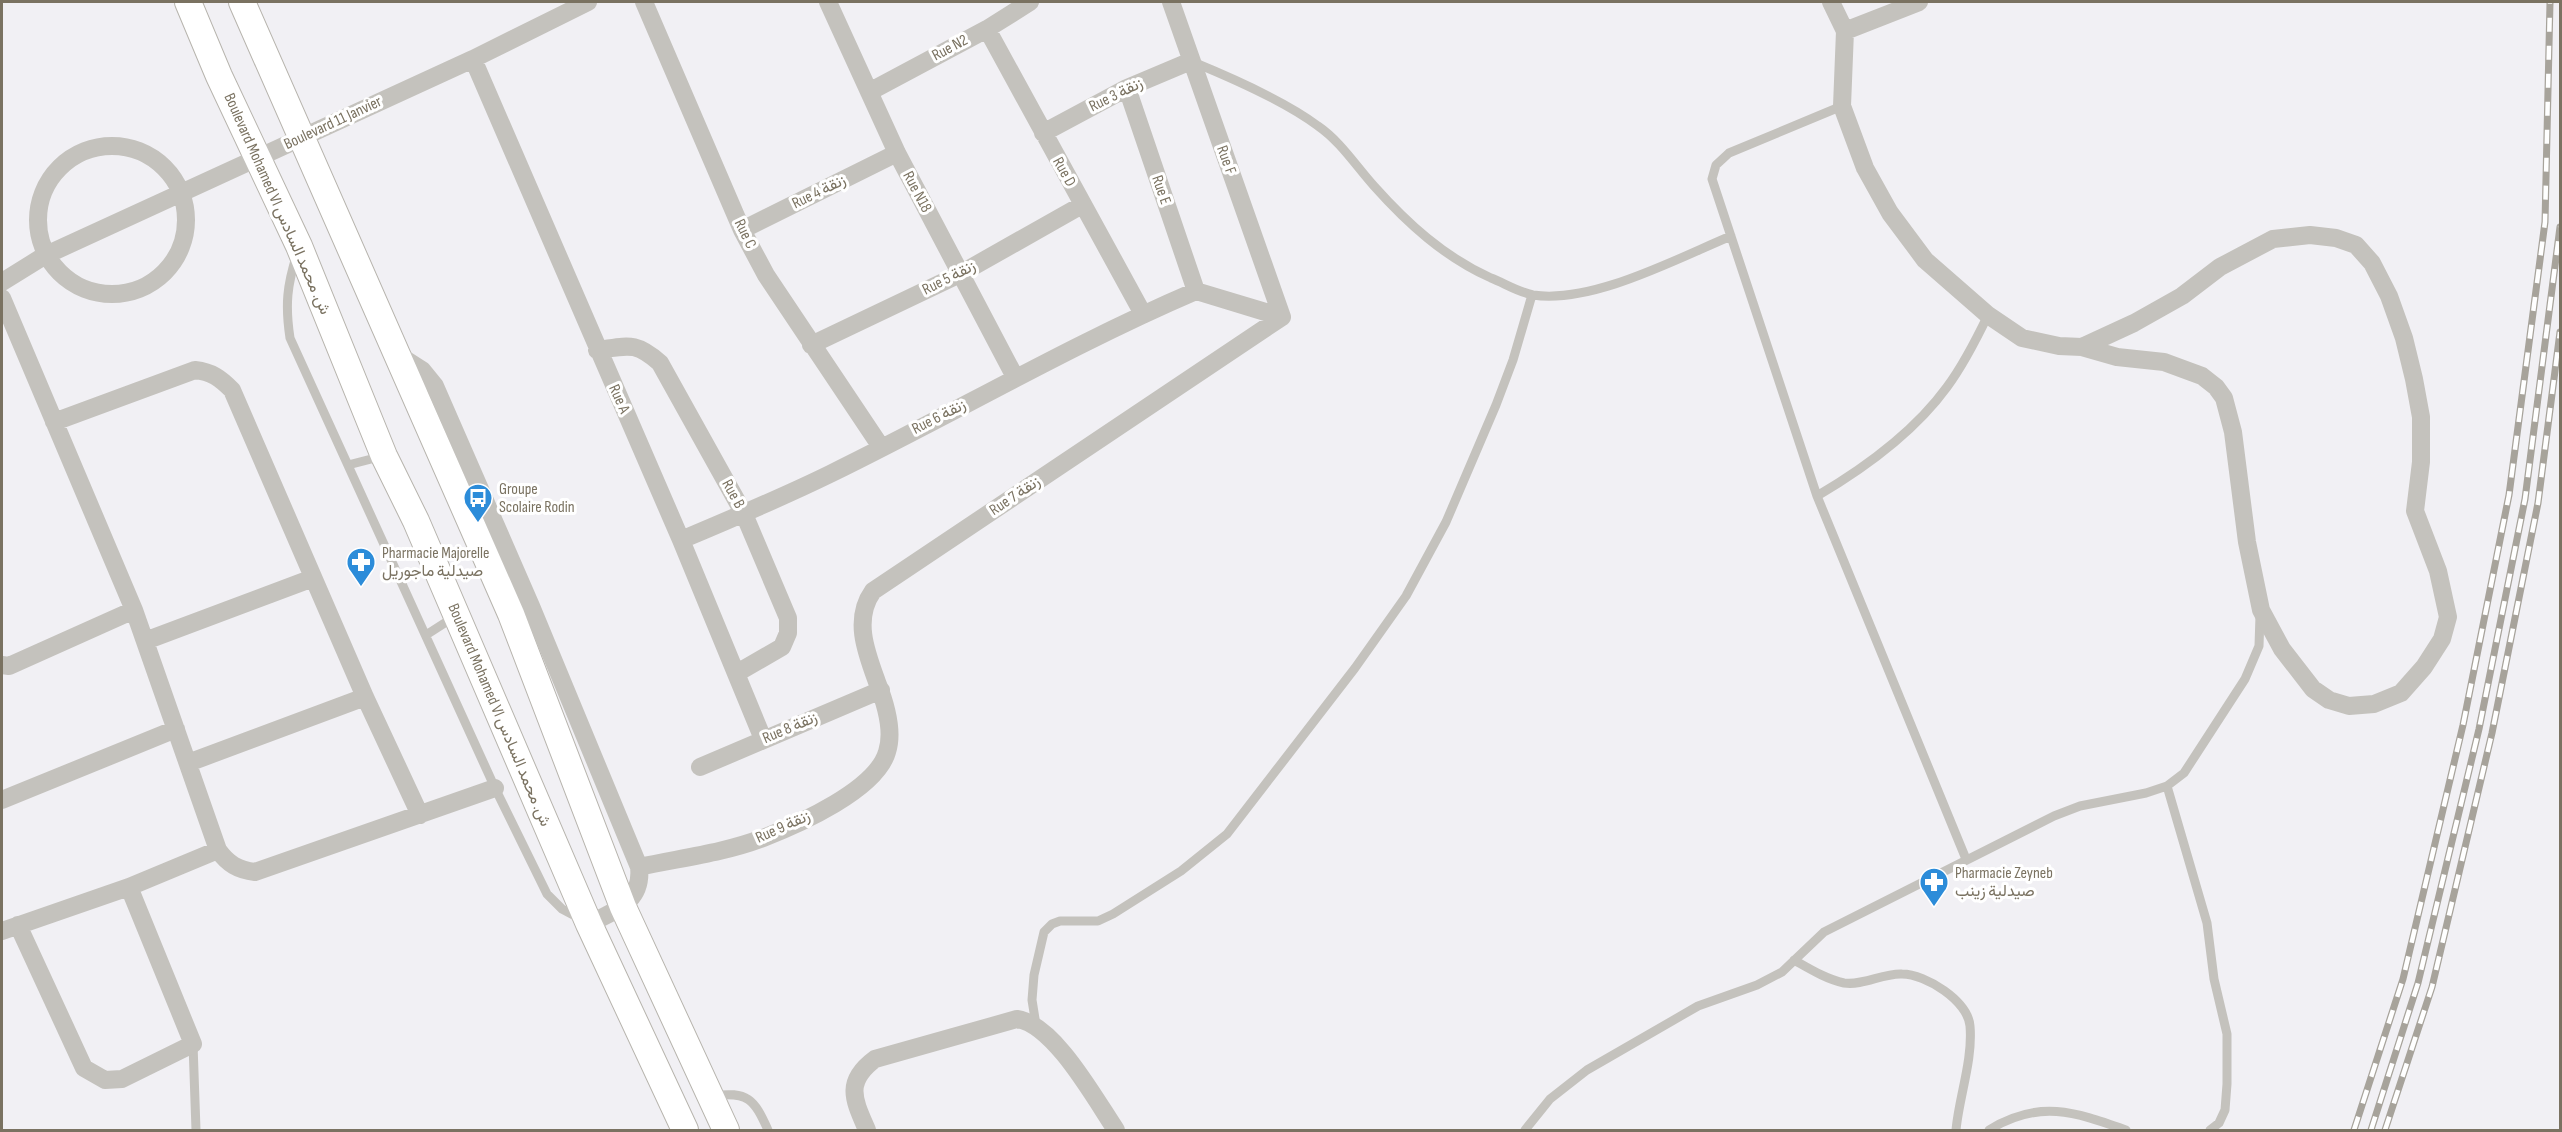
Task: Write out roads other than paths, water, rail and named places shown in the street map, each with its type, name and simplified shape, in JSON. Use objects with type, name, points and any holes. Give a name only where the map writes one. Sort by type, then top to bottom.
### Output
[{"type":"main road","name":"Boulevard Mohamed VI ش. محمد السادس","points":[[188,2],[219,76],[299,246],[384,456],[416,521],[590,924],[685,1131]]},
{"type":"main road","points":[[242,2],[397,354],[455,460],[520,610],[623,907],[726,1131]]},
{"type":"street","name":"Boulevard 11 Janvier","points":[[2,282],[44,256],[473,59],[588,2]]},
{"type":"street","name":"Rue C","points":[[644,2],[742,230],[766,275],[881,447]]},
{"type":"street","name":"Rue N18","points":[[828,2],[897,153],[1015,377]]},
{"type":"street","name":"Rue N2","points":[[869,92],[987,29],[1030,2]]},
{"type":"street","name":"Rue F","points":[[1171,2],[1282,317]]},
{"type":"street","points":[[1831,2],[1845,31],[1842,106],[1865,168],[1890,213],[1925,260],[1988,315],[2022,338],[2059,346],[2082,347],[2117,357],[2164,362],[2202,376],[2216,387],[2224,398],[2233,432],[2247,542],[2261,610],[2282,649],[2313,689],[2329,700],[2349,706],[2374,704],[2401,693],[2424,668],[2442,639],[2448,617],[2445,594],[2415,512],[2421,462],[2421,417],[2404,338],[2389,296],[2372,263],[2356,245],[2336,238],[2310,235],[2273,239],[2220,267],[2182,296],[2134,323],[2082,347]]},
{"type":"street","points":[[1845,31],[1919,2]]},
{"type":"street","name":"Rue D","points":[[987,29],[1143,314]]},
{"type":"street","name":"Rue A","points":[[473,59],[681,540],[764,739]]},
{"type":"street","name":"Rue 3 زنقة","points":[[1043,133],[1127,88],[1191,61]]},
{"type":"street","name":"Rue E","points":[[1127,88],[1196,291]]},
{"type":"street","points":[[105,143],[153,154],[184,192],[187,238],[163,277],[142,287],[122,296],[77,288],[44,256],[37,207],[60,164],[96,147],[105,143]]},
{"type":"street","name":"Rue 4 زنقة","points":[[742,230],[897,153]]},
{"type":"street","name":"Rue 5 زنقة","points":[[811,345],[960,274],[1082,205]]},
{"type":"street","points":[[1196,291],[1282,317]]},
{"type":"street","name":"Rue 6 زنقة","points":[[681,540],[832,473],[1015,377],[1143,314],[1196,291]]},
{"type":"street","points":[[2,298],[134,610],[218,850],[234,867],[255,872],[495,788]]},
{"type":"street","name":"Rue 7 زنقة","points":[[890,734],[880,690],[865,649],[862,624],[865,602],[873,591],[1282,317]]},
{"type":"street","name":"Rue B","points":[[597,350],[629,346],[643,348],[660,363],[744,514],[788,618],[788,633],[782,647],[737,673]]},
{"type":"street","points":[[54,422],[195,370],[208,372],[220,378],[232,390],[365,698],[420,814]]},
{"type":"street","points":[[145,641],[313,578]]},
{"type":"street","points":[[2,664],[9,666],[134,610]]},
{"type":"street","points":[[520,610],[639,867],[637,891],[623,907],[590,924]]},
{"type":"street","name":"Rue 8 زنقة","points":[[700,767],[880,690]]},
{"type":"street","points":[[188,763],[365,698]]},
{"type":"street","points":[[2,800],[176,729]]},
{"type":"street","name":"Rue 9 زنقة","points":[[639,867],[722,850],[763,838],[829,806],[865,784],[881,767],[888,752],[890,734]]},
{"type":"street","points":[[129,887],[193,1044],[122,1079],[105,1080],[84,1068],[10,928],[129,887],[218,850]]},
{"type":"street","points":[[867,1131],[853,1097],[856,1079],[864,1067],[875,1059],[1017,1019],[1027,1020],[1036,1025],[1056,1044],[1116,1131]]},
{"type":"lane","points":[[1191,61],[1281,104],[1319,126],[1388,201],[1431,243],[1471,269],[1532,295],[1581,292],[1618,283],[1731,236]]},
{"type":"lane","points":[[1842,106],[1728,153],[1716,165],[1712,179],[1817,496],[1966,859]]},
{"type":"lane","points":[[299,246],[288,282],[286,310],[290,338],[495,788],[547,894],[562,909],[590,924]]},
{"type":"lane","points":[[1036,1025],[1032,1000],[1033,984],[1044,932],[1052,924],[1060,921],[1098,921],[1113,914],[1181,871],[1227,834],[1355,668],[1406,596],[1446,522],[1496,405],[1513,360],[1532,295]]},
{"type":"lane","points":[[1817,496],[1872,461],[1909,428],[1946,389],[1969,353],[1988,315]]},
{"type":"lane","points":[[348,465],[384,456]]},
{"type":"lane","points":[[1524,1131],[1550,1099],[1587,1070],[1698,1006],[1756,985],[1782,972],[1824,932],[1966,859],[2080,806],[2146,793],[2167,786],[2184,773],[2245,679],[2259,646],[2261,610]]},
{"type":"lane","points":[[426,635],[456,615]]},
{"type":"lane","points":[[2167,786],[2207,923],[2214,979],[2227,1034],[2228,1084],[2225,1110],[2219,1124],[2210,1131]]},
{"type":"lane","points":[[1794,960],[1824,977],[1846,984],[1904,974],[1928,981],[1950,995],[1963,1008],[1970,1025],[1956,1131]]},
{"type":"lane","points":[[193,1044],[196,1131]]},
{"type":"lane","points":[[710,1096],[733,1093],[750,1101],[758,1109],[768,1131]]},
{"type":"lane","points":[[1989,1131],[2016,1118],[2049,1110],[2088,1117],[2126,1131]]},
{"type":"railway","points":[[2354,1130],[2403,979],[2463,725],[2509,495],[2545,222],[2550,2]]},
{"type":"railway","points":[[2371,1130],[2418,983],[2479,729],[2525,499],[2560,227]]},
{"type":"railway","points":[[2385,1130],[2432,987],[2492,733],[2538,503],[2560,332]]},
{"type":"place","name":"Groupe Scolaire Rodin","points":[[478,524]]},
{"type":"place","name":"Pharmacie Majorelle صيدلية ماجوريل","points":[[361,588]]},
{"type":"place","name":"Pharmacie Zeyneb صيدلية زينب","points":[[1934,908]]}]
